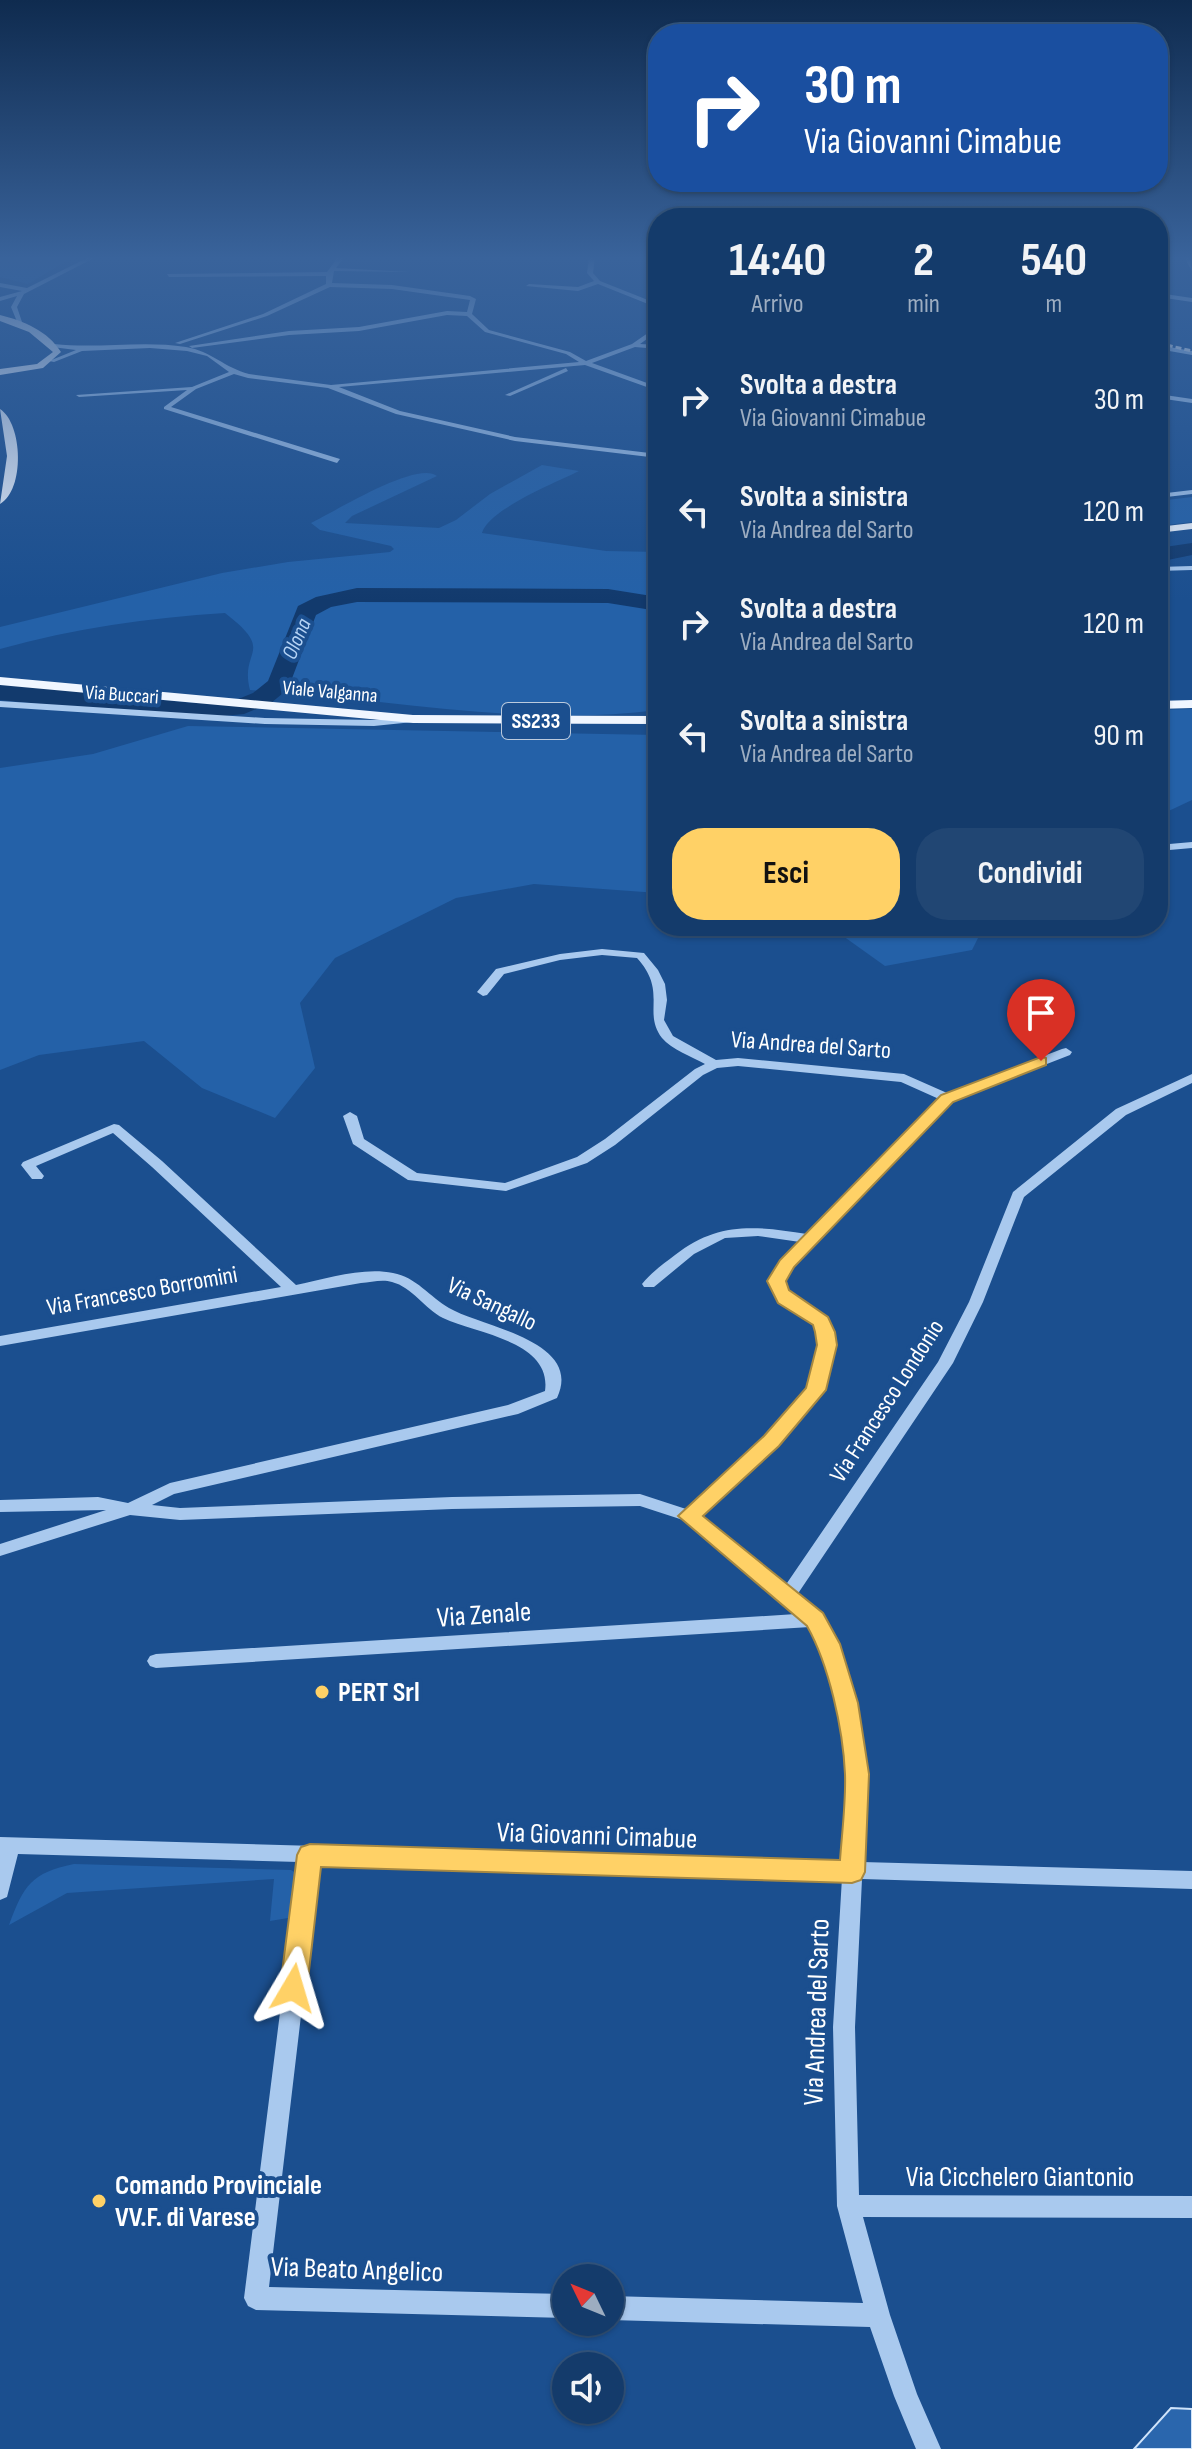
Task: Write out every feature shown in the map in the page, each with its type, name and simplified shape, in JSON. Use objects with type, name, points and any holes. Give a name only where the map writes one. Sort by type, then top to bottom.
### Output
[{"type":"main road","points":[[0,381],[25,371]]},
{"type":"main road","points":[[0,412],[8,424],[10,438],[9,478],[0,501]]},
{"type":"main road","points":[[1168,529],[1192,526]]},
{"type":"main road","name":"Viale Valganna","points":[[0,681],[413,719],[648,720]]},
{"type":"main road","points":[[1168,705],[1192,704]]},
{"type":"street","points":[[337,461],[166,408],[194,388],[234,372],[329,386],[497,371]]},
{"type":"street","points":[[508,395],[562,371]]},
{"type":"street","points":[[609,371],[648,385]]},
{"type":"street","points":[[329,386],[398,413],[515,439],[648,455]]},
{"type":"street","points":[[79,395],[194,388]]},
{"type":"street","points":[[1168,397],[1192,401]]},
{"type":"street","points":[[1168,495],[1192,492]]},
{"type":"street","points":[[1168,569],[1192,568]]},
{"type":"street","name":"Via Buccari","points":[[0,704],[242,719],[374,723],[413,719]]},
{"type":"street","name":"Via Buccari","points":[[242,719],[304,711]]},
{"type":"street","points":[[1168,847],[1192,845]]},
{"type":"street","name":"Via Andrea del Sarto","points":[[483,992],[500,971],[560,957],[602,952],[640,955],[655,970],[662,985],[658,1020],[668,1038],[714,1064]]},
{"type":"street","points":[[0,1506],[98,1503],[180,1514],[452,1503],[640,1500],[689,1516],[771,1441],[816,1390],[827,1345],[825,1332],[821,1322],[785,1299],[777,1281],[786,1264],[947,1098],[1066,1052]]},
{"type":"street","name":"Via Andrea del Sarto","points":[[350,1116],[358,1141],[413,1177],[506,1187],[582,1160],[714,1064],[738,1062],[904,1078],[947,1098]]},
{"type":"street","name":"Via Francesco Londonio","points":[[788,1595],[945,1363],[976,1302],[1018,1195],[1121,1112],[1192,1078]]},
{"type":"street","points":[[37,1176],[28,1165],[114,1128],[292,1289]]},
{"type":"street","points":[[649,1284],[690,1249],[732,1230],[810,1239]]},
{"type":"street","name":"Via Sangallo","points":[[130,1509],[170,1489],[512,1410],[552,1394],[557,1381],[553,1366],[533,1348],[447,1314],[395,1277],[361,1278],[292,1289]]},
{"type":"street","name":"Via Francesco Borromini","points":[[0,1341],[292,1289]]},
{"type":"street","points":[[0,1550],[130,1509]]},
{"type":"street","name":"Via Andrea del Sarto","points":[[689,1516],[815,1620],[829,1644],[846,1703],[857,1774],[844,2027],[848,2206],[878,2315],[906,2396],[929,2449]]},
{"type":"street","name":"Via Zenale","points":[[156,1661],[815,1620]]},
{"type":"street","points":[[0,1891],[5,1846]]},
{"type":"street","name":"Via Giovanni Cimabue","points":[[5,1846],[1192,1880]]},
{"type":"street","name":"Via Beato Angelico","points":[[310,1855],[256,2298],[552,2306]]},
{"type":"street","name":"Via Cicchelero Giantonio","points":[[848,2206],[1192,2207]]},
{"type":"street","points":[[624,2308],[878,2315]]},
{"type":"shaded area","points":[[542,465],[579,471],[509,506],[487,524],[482,533],[606,551],[648,552],[648,711],[607,715],[505,714],[250,690],[248,677],[253,644],[241,626],[225,613],[112,625],[0,649],[0,627],[222,573],[288,562],[390,552],[394,549],[391,546],[320,530],[311,523],[412,475],[427,473],[437,476],[352,516],[345,523],[439,528],[456,520],[490,494]]},
{"type":"shaded area","points":[[1192,497],[1192,522],[1168,525],[1168,500]]},
{"type":"shaded area","points":[[1192,709],[1192,800],[1168,811],[1168,710]]},
{"type":"shaded area","points":[[188,726],[648,735],[648,892],[534,884],[456,898],[335,958],[300,1003],[315,1068],[275,1118],[202,1088],[144,1041],[39,1055],[0,1070],[0,768],[93,754]]},
{"type":"shaded area","points":[[843,936],[979,936],[972,950],[885,966]]},
{"type":"shaded area","points":[[74,1864],[291,1870],[299,1875],[294,1917],[270,1921],[274,1879],[67,1893],[9,1925],[19,1900],[31,1883],[48,1872]]},
{"type":"building","points":[[1171,2408],[1192,2409],[1192,2449],[1134,2449]]},
{"type":"waterway","name":"Olona","points":[[1168,553],[1192,549]]},
{"type":"waterway","name":"Olona","points":[[0,692],[193,711],[235,709],[262,698],[279,684],[306,611],[324,602],[357,595],[608,596],[648,602]]},
{"type":"place","name":"PERT Srl","points":[[322,1692]]},
{"type":"place","name":"Comando Provinciale VV.F. di Varese","points":[[99,2201]]},
{"type":"route","points":[[293,1988],[310,1855],[852,1872],[857,1774],[846,1703],[829,1644],[815,1620],[773,1582],[689,1516],[771,1441],[816,1390],[827,1345],[825,1332],[821,1322],[785,1299],[779,1290],[777,1281],[786,1264],[947,1098],[1041,1061]]}]
